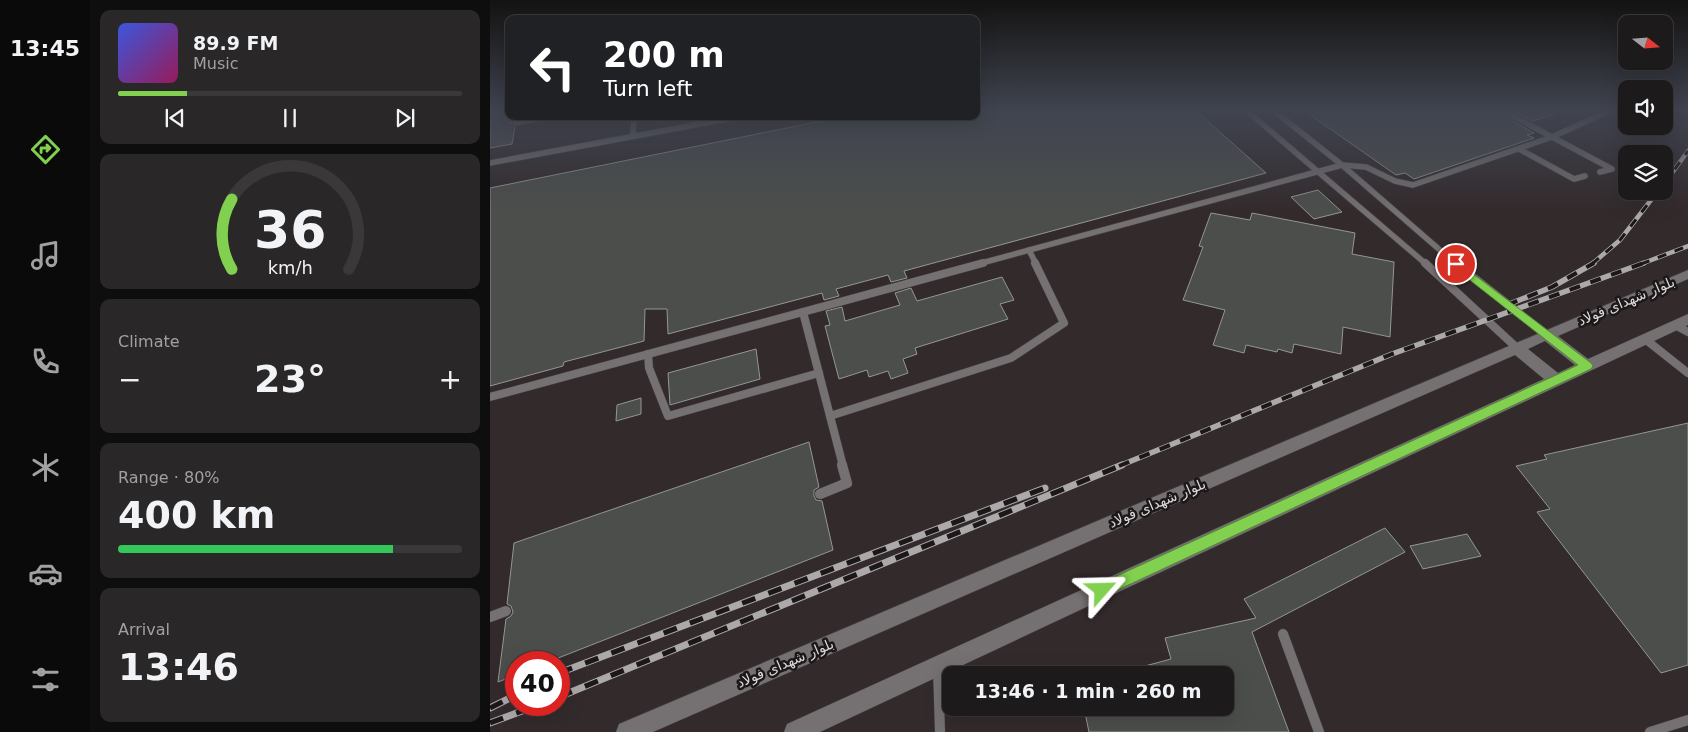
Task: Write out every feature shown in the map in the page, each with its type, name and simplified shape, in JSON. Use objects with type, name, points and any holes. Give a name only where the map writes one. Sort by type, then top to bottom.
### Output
[{"type":"street","name":"بلوار شهدای فولاد","points":[[627,732],[1688,274]]},
{"type":"street","points":[[795,732],[1645,339],[1684,326]]},
{"type":"street","points":[[1547,335],[1587,366]]},
{"type":"street","points":[[1517,348],[1556,380]]},
{"type":"lane","points":[[490,162],[588,144]]},
{"type":"lane","points":[[1286,144],[1446,282],[1517,348]]},
{"type":"lane","points":[[1316,144],[1470,276],[1547,335]]},
{"type":"lane","points":[[490,397],[1342,165],[1366,167],[1395,181],[1413,185],[1532,144]]},
{"type":"lane","points":[[1565,144],[1612,169],[1600,172]]},
{"type":"lane","points":[[1519,149],[1574,179],[1585,176]]},
{"type":"lane","points":[[830,416],[1011,358],[1064,323],[1029,250]]},
{"type":"lane","points":[[803,312],[847,483],[820,494]]},
{"type":"lane","points":[[1645,339],[1688,373]]},
{"type":"lane","points":[[648,354],[649,368],[668,416],[819,373]]},
{"type":"lane","points":[[490,618],[506,611]]},
{"type":"lane","points":[[1282,634],[1319,732]]},
{"type":"lane","points":[[938,666],[940,732]]},
{"type":"lane","points":[[1650,732],[1688,720]]},
{"type":"shaded area","points":[[490,144],[1688,144],[1688,732],[490,732]]},
{"type":"building","points":[[490,144],[511,144],[490,148]]},
{"type":"building","points":[[707,144],[1233,144],[1266,173],[904,271],[907,278],[891,282],[888,275],[836,289],[839,296],[824,300],[822,293],[668,334],[667,309],[645,309],[644,341],[564,362],[563,366],[490,386],[490,188]]},
{"type":"building","points":[[1352,144],[1516,144],[1414,179],[1405,173],[1396,175]]},
{"type":"building","points":[[1318,190],[1342,212],[1314,219],[1291,197]]},
{"type":"building","points":[[1211,213],[1250,220],[1252,213],[1355,233],[1352,254],[1394,262],[1390,337],[1343,327],[1341,354],[1294,344],[1292,353],[1278,349],[1277,352],[1246,345],[1244,353],[1213,345],[1225,310],[1183,300],[1203,247],[1199,246]]},
{"type":"building","points":[[1002,277],[1014,300],[1000,304],[1008,319],[915,348],[917,354],[903,359],[908,373],[891,379],[888,371],[869,377],[867,370],[839,379],[825,326],[830,325],[826,311],[842,307],[845,321],[900,305],[895,293],[911,288],[917,301]]},
{"type":"building","points":[[756,349],[760,379],[670,405],[668,373]]},
{"type":"building","points":[[641,398],[641,414],[616,421],[617,405]]},
{"type":"building","points":[[1688,423],[1688,665],[1661,673],[1537,512],[1550,509],[1516,466],[1547,459],[1544,455]]},
{"type":"building","points":[[809,442],[819,487],[814,490],[814,496],[816,500],[822,501],[833,550],[570,653],[570,651],[505,651],[505,679],[498,682],[506,619],[513,612],[511,606],[507,604],[514,543]]},
{"type":"building","points":[[1385,528],[1405,552],[1252,632],[1289,732],[1089,732],[1086,716],[1234,716],[1234,666],[1145,666],[1171,659],[1165,638],[1256,618],[1244,599]]},
{"type":"building","points":[[1467,534],[1481,556],[1423,569],[1410,546]]},
{"type":"railway","points":[[1673,172],[1688,151]]},
{"type":"railway","points":[[1592,264],[1620,240],[1651,200]]},
{"type":"railway","points":[[1641,264],[1688,246]]},
{"type":"railway","points":[[1507,305],[1552,287],[1594,263]]},
{"type":"railway","points":[[1119,466],[1392,354],[1644,263]]},
{"type":"railway","points":[[570,692],[1122,465]]},
{"type":"railway","points":[[570,669],[1045,488]]},
{"type":"railway","points":[[490,708],[505,700]]},
{"type":"railway","points":[[490,723],[509,716]]},
{"type":"route","points":[[1102,590],[1587,366],[1456,264]]}]
